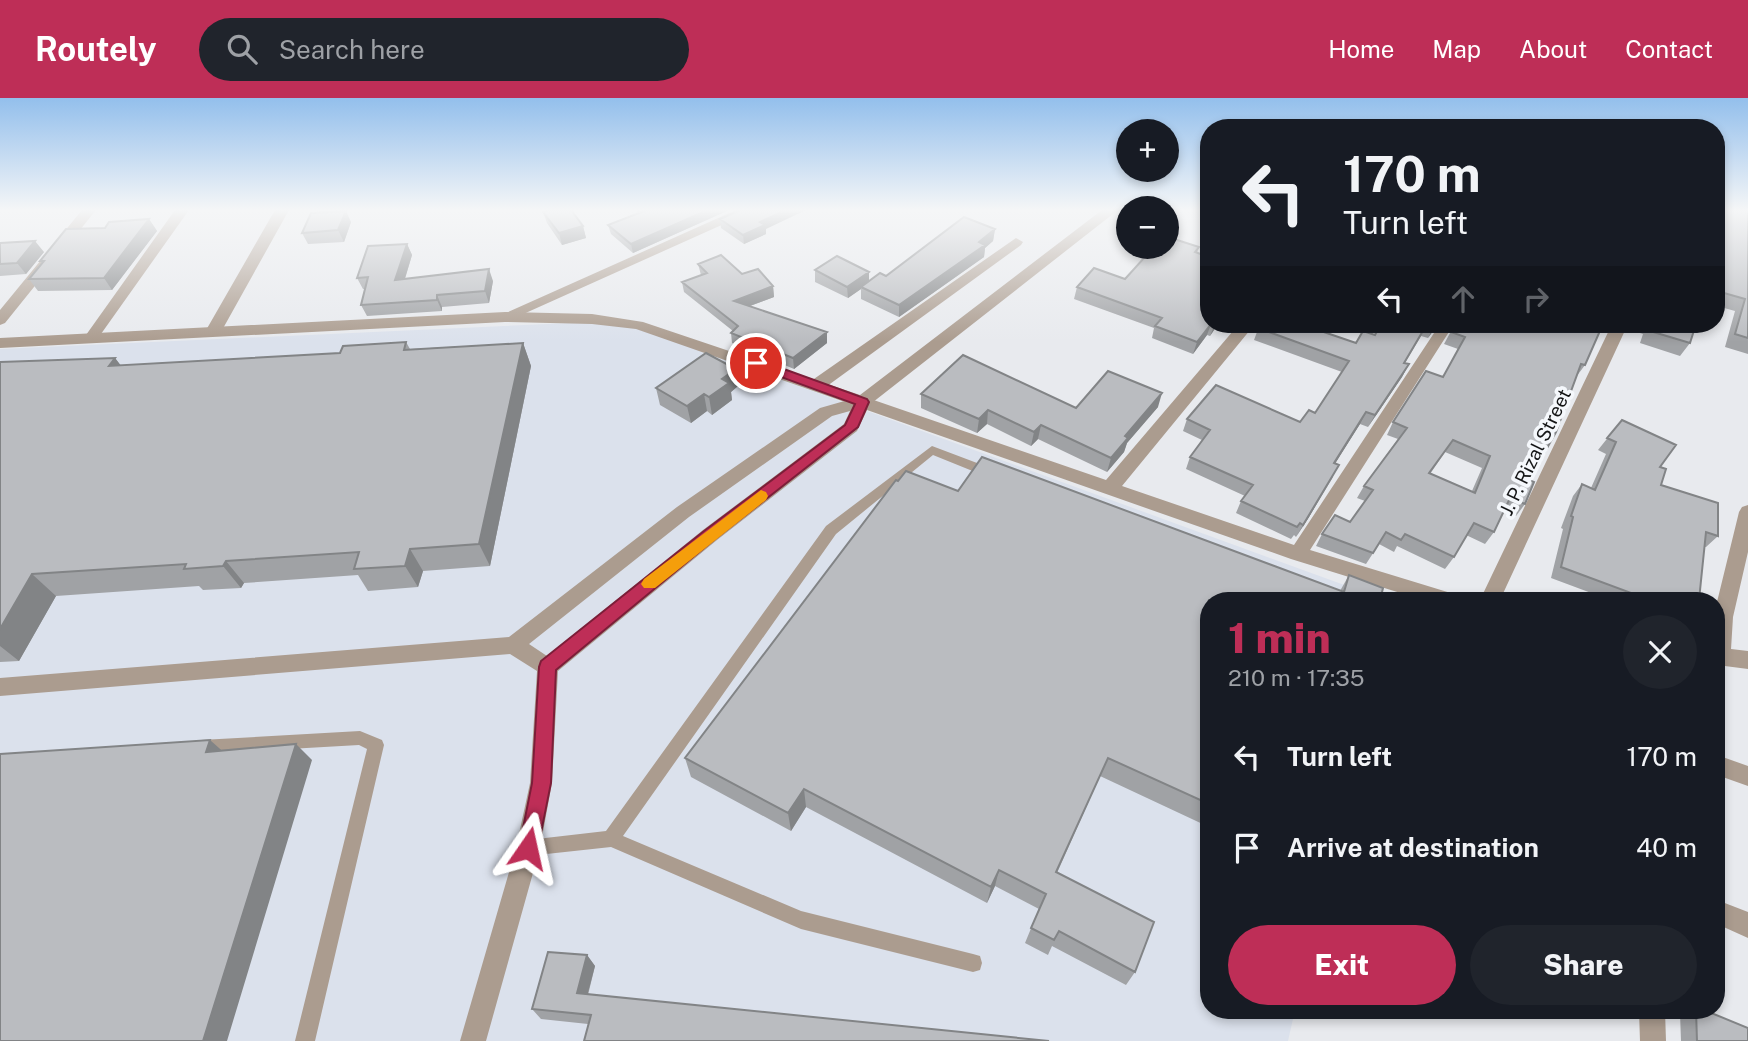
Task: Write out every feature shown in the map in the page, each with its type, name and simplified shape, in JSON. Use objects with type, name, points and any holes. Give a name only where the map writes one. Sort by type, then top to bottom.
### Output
[{"type":"street","points":[[0,320],[53,254]]},
{"type":"street","points":[[91,338],[151,254]]},
{"type":"street","points":[[214,332],[257,254]]},
{"type":"street","points":[[505,317],[648,254]]},
{"type":"street","points":[[817,385],[999,254]]},
{"type":"street","points":[[0,687],[513,645],[683,512],[826,412],[862,402],[1054,254]]},
{"type":"street","points":[[0,343],[505,317],[592,319],[638,325],[1298,554],[1421,592]]},
{"type":"street","points":[[1110,488],[1239,333]]},
{"type":"street","points":[[1298,554],[1441,333]]},
{"type":"street","name":"J. P. Rizal Street","points":[[1494,592],[1616,333]]},
{"type":"street","points":[[473,1041],[528,848],[541,783],[548,667],[709,535],[851,427],[862,402]]},
{"type":"street","points":[[1725,609],[1748,512]]},
{"type":"street","points":[[513,645],[548,667]]},
{"type":"street","points":[[1725,657],[1748,660]]},
{"type":"street","points":[[1725,768],[1748,776]]},
{"type":"street","points":[[1725,915],[1748,925]]},
{"type":"street","points":[[1653,1019],[1653,1041]]},
{"type":"lane","points":[[611,839],[831,530],[932,450],[980,469]]},
{"type":"lane","points":[[180,749],[360,738],[376,744],[305,1041]]},
{"type":"lane","points":[[528,848],[611,839],[801,920],[973,963]]},
{"type":"shaded area","points":[[592,322],[642,329],[1364,592],[1200,592],[1200,1019],[1293,1019],[1288,1041],[0,1041],[0,349]]},
{"type":"building","points":[[0,254],[24,254],[17,263],[0,264]]},
{"type":"building","points":[[46,254],[122,254],[104,278],[29,279],[44,261],[40,261]]},
{"type":"building","points":[[365,254],[404,254],[395,280],[489,269],[485,291],[437,295],[437,300],[361,305],[368,277],[357,278]]},
{"type":"building","points":[[915,254],[972,254],[899,305],[861,287],[880,273],[886,276]]},
{"type":"building","points":[[1179,254],[1200,254],[1200,333],[1204,333],[1197,342],[1155,326],[1162,318],[1077,287],[1094,268],[1125,279],[1143,259],[1179,259]]},
{"type":"building","points":[[1725,254],[1748,254],[1748,338],[1735,334],[1745,299],[1725,293]]},
{"type":"building","points":[[721,255],[742,274],[758,269],[773,286],[734,301],[827,332],[793,358],[731,333],[738,326],[682,282],[707,273],[698,264]]},
{"type":"building","points":[[837,256],[869,272],[847,287],[815,270]]},
{"type":"building","points":[[1272,333],[1327,333],[1356,343],[1362,333],[1422,333],[1404,363],[1409,364],[1375,415],[1366,412],[1334,463],[1339,465],[1303,525],[1300,523],[1297,527],[1241,501],[1253,485],[1190,457],[1210,430],[1187,419],[1216,385],[1300,422],[1309,410],[1315,413],[1349,361]]},
{"type":"building","points":[[1454,333],[1599,333],[1585,365],[1581,364],[1556,432],[1529,480],[1534,482],[1525,504],[1510,498],[1494,532],[1474,523],[1454,557],[1405,534],[1401,540],[1386,532],[1373,553],[1322,534],[1335,515],[1350,522],[1373,490],[1364,486],[1407,428],[1393,422],[1426,371],[1443,377],[1465,337]],"holes":[[[1453,440],[1490,456],[1475,493],[1429,473]]]},
{"type":"building","points":[[1657,333],[1693,333],[1690,343]]},
{"type":"building","points":[[406,342],[404,350],[523,343],[479,544],[410,549],[405,566],[354,569],[359,552],[226,561],[223,566],[184,569],[186,564],[32,574],[0,629],[0,362],[115,358],[109,366],[340,353],[343,346]]},
{"type":"building","points":[[706,353],[736,369],[722,379],[729,383],[709,397],[704,394],[687,406],[656,388]]},
{"type":"building","points":[[963,355],[1076,408],[1108,371],[1162,393],[1125,436],[1128,438],[1111,458],[1041,425],[1034,432],[988,410],[979,419],[921,394]]},
{"type":"building","points":[[1622,420],[1676,445],[1660,467],[1666,469],[1661,485],[1718,503],[1718,536],[1706,532],[1700,592],[1629,592],[1561,567],[1573,517],[1571,516],[1582,484],[1595,490],[1616,442],[1607,438]]},
{"type":"building","points":[[982,457],[1344,592],[1200,592],[1200,800],[1108,758],[1056,872],[1154,922],[1135,972],[1059,931],[1054,940],[1031,928],[1046,894],[999,870],[991,887],[804,789],[788,813],[685,758],[896,480],[906,471],[958,491]]},
{"type":"building","points":[[1349,575],[1383,588],[1382,592],[1344,592]]},
{"type":"building","points":[[210,740],[206,752],[296,744],[203,1041],[0,1041],[0,754]]},
{"type":"building","points":[[548,952],[587,955],[577,993],[1049,1041],[584,1041],[591,1015],[532,1009]]},
{"type":"building","points":[[1696,1019],[1725,1019],[1748,1028],[1748,1041],[1697,1041]]},
{"type":"slow traffic","points":[[649,584],[761,496]]},
{"type":"route","points":[[528,848],[541,783],[548,667],[709,535],[851,427],[862,402],[756,363]]}]
